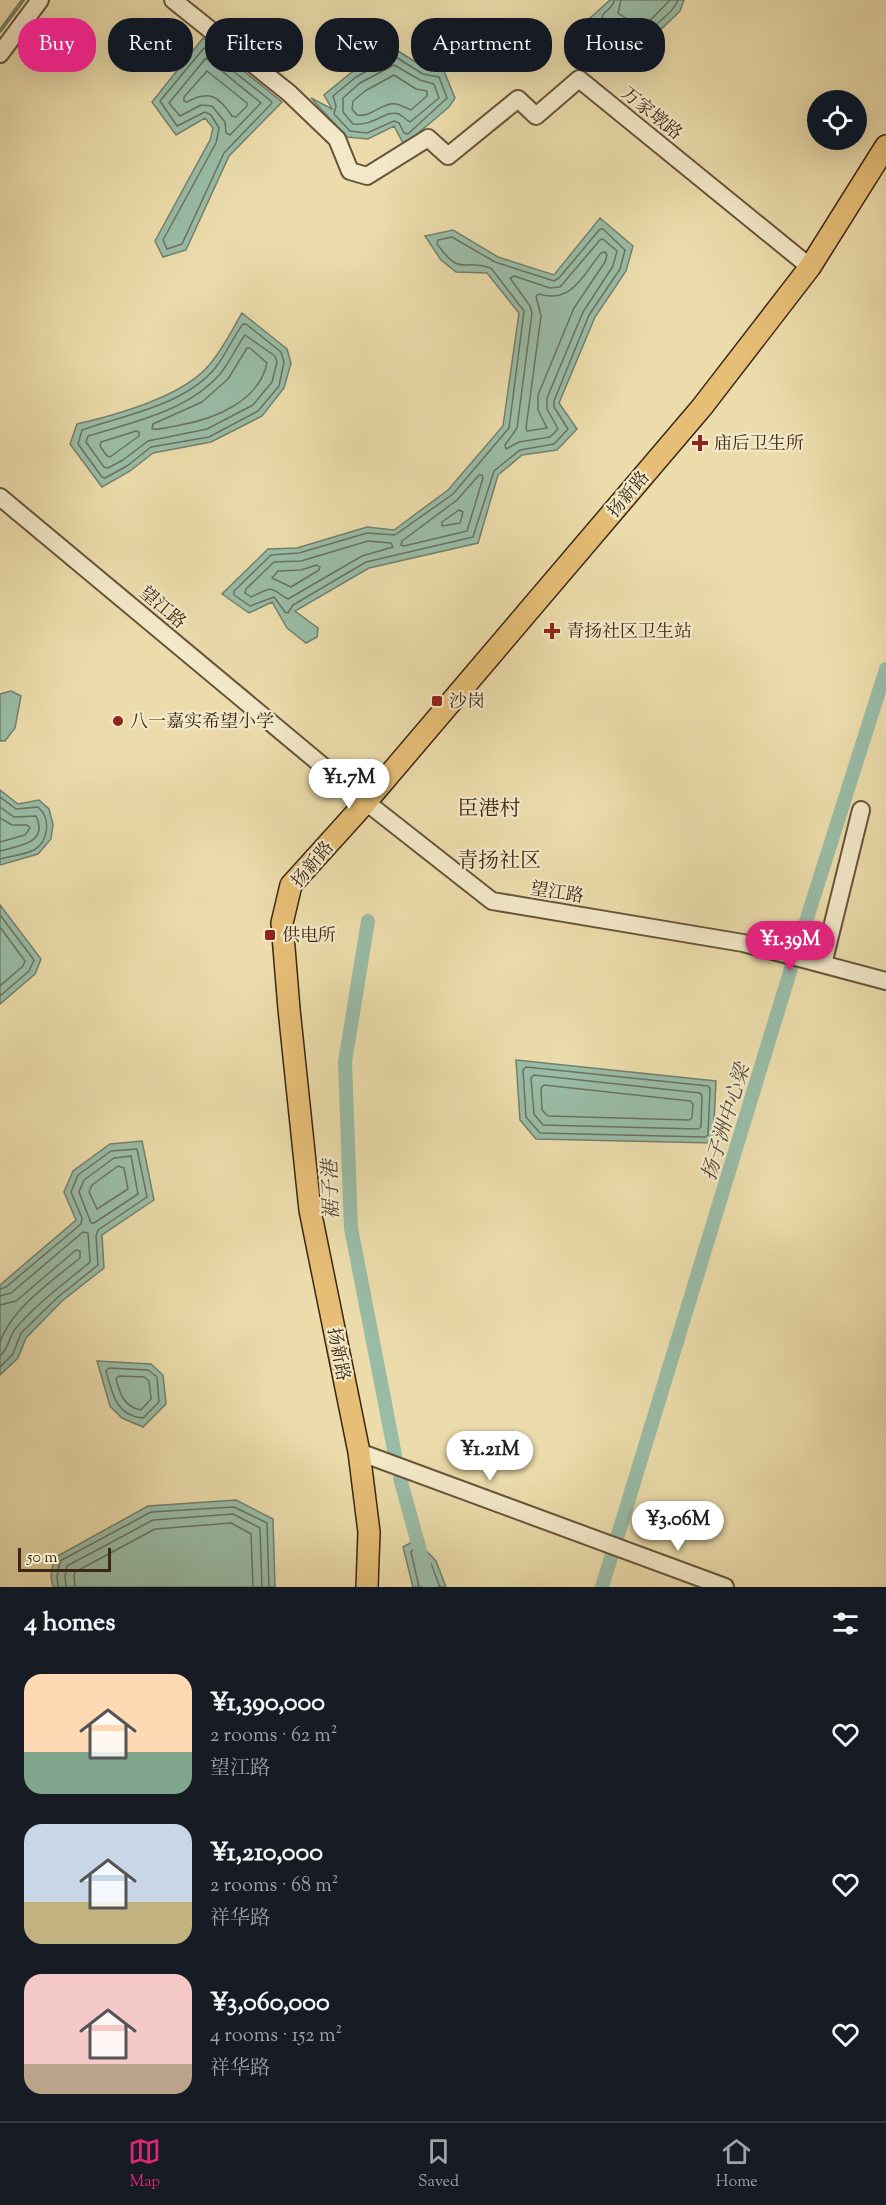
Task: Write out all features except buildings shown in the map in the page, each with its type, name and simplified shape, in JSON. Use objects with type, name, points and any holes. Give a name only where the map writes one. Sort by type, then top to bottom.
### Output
[{"type":"main road","name":"扬新路","points":[[367,1587],[369,1532],[359,1452],[310,1210],[282,923],[291,885],[366,802],[702,407],[810,267],[886,146]]},
{"type":"street","points":[[0,54],[40,0]]},
{"type":"street","name":"万家墩路","points":[[173,0],[289,93],[337,139],[350,171],[367,176],[428,138],[448,156],[518,99],[536,116],[579,79],[810,267]]},
{"type":"street","name":"望江路","points":[[0,497],[366,802],[492,901],[743,943],[886,981]]},
{"type":"street","points":[[817,962],[861,810]]},
{"type":"street","points":[[359,1452],[724,1587]]},
{"type":"water","points":[[610,0],[684,0],[680,11],[665,25],[665,18],[590,18]]},
{"type":"water","points":[[203,38],[205,40],[205,72],[245,72],[282,102],[229,156],[186,250],[163,257],[155,241],[210,140],[213,128],[205,118],[176,135],[152,102],[176,72],[193,72],[193,51]]},
{"type":"water","points":[[399,52],[411,59],[411,72],[444,72],[455,98],[449,107],[404,145],[394,126],[368,139],[347,137],[311,98],[332,109],[324,95],[352,72],[399,72]]},
{"type":"water","points":[[600,218],[633,246],[626,271],[595,317],[559,403],[577,429],[557,450],[522,455],[498,475],[478,543],[369,568],[295,611],[318,628],[317,637],[306,643],[287,628],[272,602],[249,613],[222,594],[268,549],[297,548],[367,527],[394,530],[448,490],[503,426],[519,313],[487,273],[456,272],[441,260],[425,236],[453,230],[498,257],[554,275]]},
{"type":"water","points":[[242,313],[287,349],[291,363],[284,388],[262,416],[211,442],[153,453],[130,471],[102,487],[70,444],[77,424],[148,403],[184,386],[215,358]]},
{"type":"water","points":[[11,691],[21,696],[15,728],[5,741],[0,741],[0,694]]},
{"type":"water","points":[[0,790],[18,804],[39,800],[49,809],[53,824],[51,839],[38,854],[0,865]]},
{"type":"water","points":[[0,905],[41,959],[35,974],[0,1004]]},
{"type":"water","points":[[516,1060],[716,1081],[713,1143],[536,1139],[520,1120]]},
{"type":"water","points":[[142,1141],[154,1200],[102,1235],[104,1268],[62,1301],[26,1338],[18,1358],[0,1375],[0,1285],[76,1220],[64,1192],[73,1171],[110,1144]]},
{"type":"water","points":[[97,1361],[151,1364],[163,1375],[166,1404],[143,1427],[122,1418],[110,1406]]},
{"type":"water","points":[[236,1500],[273,1519],[275,1587],[53,1587],[51,1577],[54,1558],[148,1506]]},
{"type":"water","points":[[416,1540],[436,1561],[446,1587],[413,1587],[403,1547]]},
{"type":"waterway","points":[[0,31],[23,0]]},
{"type":"waterway","name":"扬子洲中心梁","points":[[602,1587],[789,975],[886,669]]},
{"type":"waterway","name":"裾子港","points":[[368,921],[345,1062],[351,1228],[395,1455]]},
{"type":"waterway","points":[[400,1478],[430,1587]]},
{"type":"place","name":"庙后卫生所","points":[[700,443]]},
{"type":"place","name":"青扬社区卫生站","points":[[552,631]]},
{"type":"place","name":"沙岗","points":[[437,701]]},
{"type":"place","name":"八一嘉实希望小学","points":[[118,721]]},
{"type":"place","name":"供电所","points":[[270,935]]},
{"type":"district","name":"臣港村","points":[[489,808]]},
{"type":"district","name":"青扬社区","points":[[499,860]]}]
